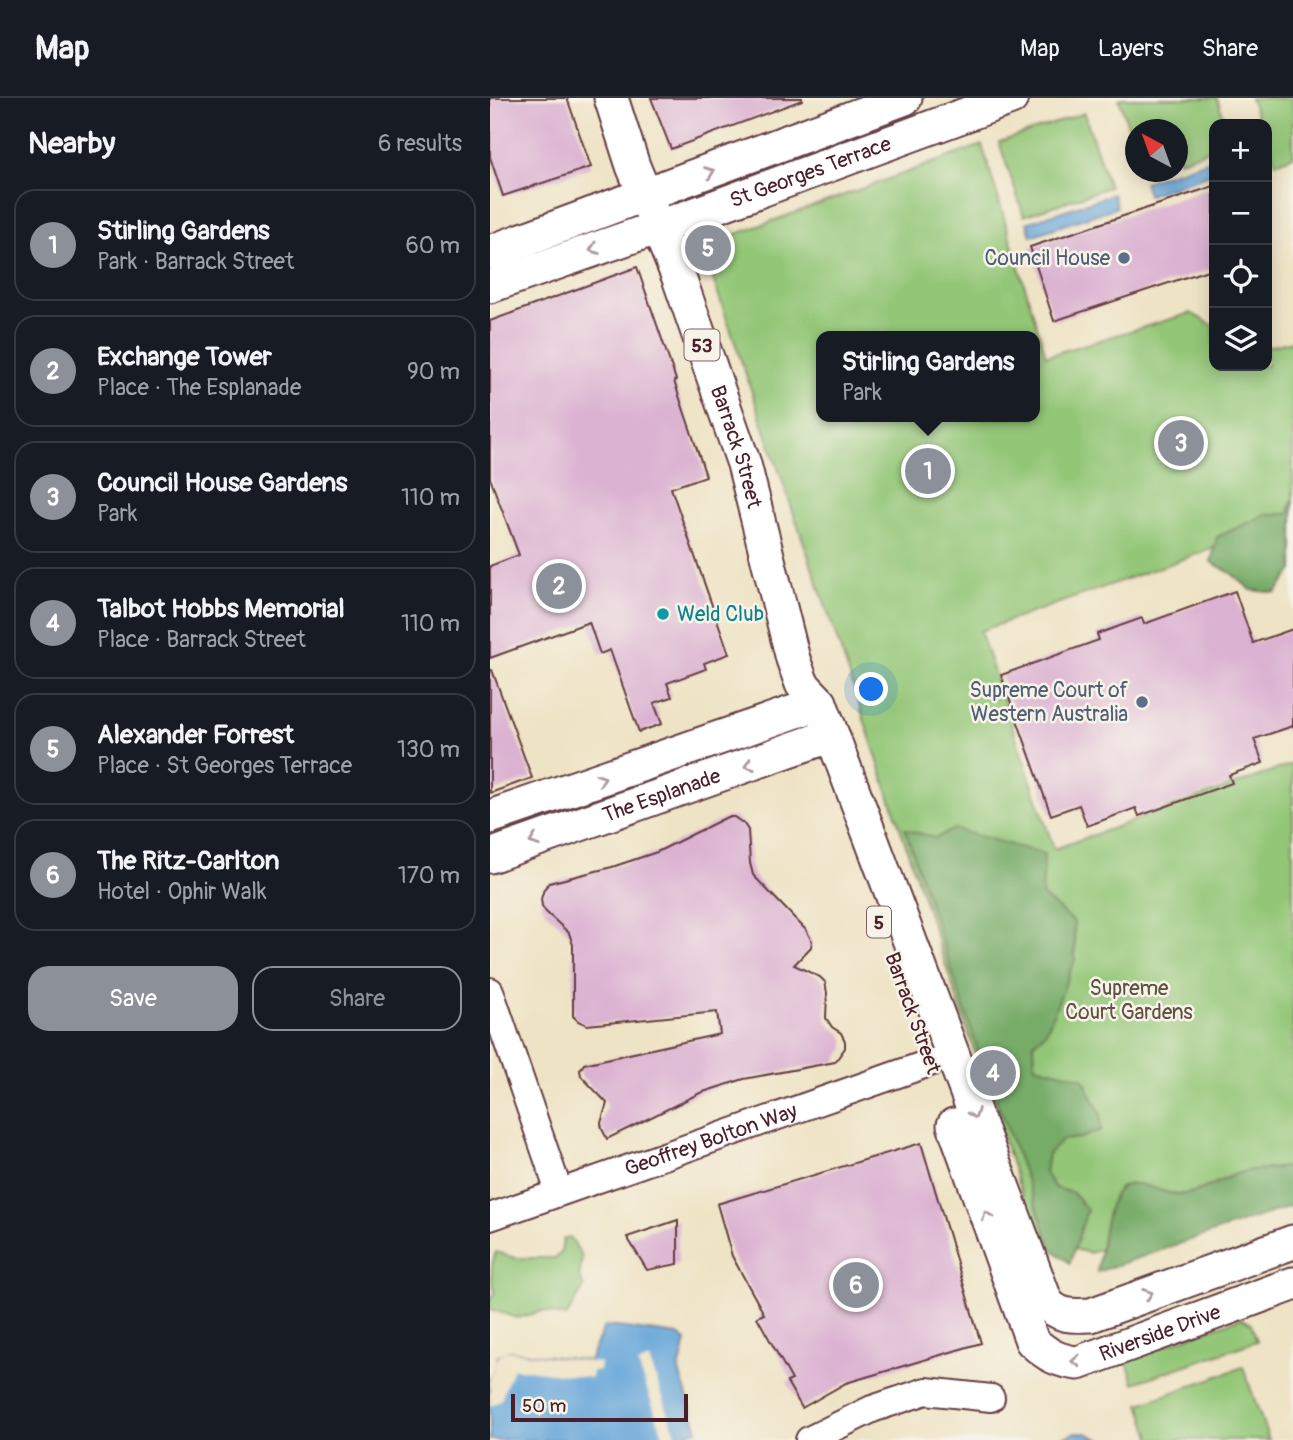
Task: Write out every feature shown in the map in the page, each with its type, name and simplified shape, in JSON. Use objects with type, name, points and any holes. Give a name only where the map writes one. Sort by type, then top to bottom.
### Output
[{"type":"main road","name":"Barrack Street","points":[[611,98],[744,464],[793,659],[1042,1294]]},
{"type":"main road","name":"St Georges Terrace","points":[[490,252],[905,98]]},
{"type":"main road","name":"St Georges Terrace","points":[[490,286],[1011,98]]},
{"type":"main road","name":"The Esplanade","points":[[490,817],[808,699]]},
{"type":"main road","name":"Barrack Street","points":[[823,739],[932,1062],[1032,1341]]},
{"type":"main road","name":"The Esplanade","points":[[490,856],[823,739]]},
{"type":"main road","name":"Riverside Drive","points":[[1042,1294],[1051,1308],[1067,1317],[1091,1315],[1293,1242]]},
{"type":"main road","points":[[1205,1274],[1238,1282],[1255,1298]]},
{"type":"main road","name":"Riverside Drive","points":[[1032,1341],[1045,1353],[1061,1361],[1078,1363],[1293,1284]]},
{"type":"street","points":[[490,990],[559,1192]]},
{"type":"street","name":"Geoffrey Bolton Way","points":[[490,1217],[932,1062]]},
{"type":"street","points":[[809,1440],[872,1409],[926,1391],[991,1398]]},
{"type":"green space","points":[[1217,98],[1224,119],[1209,119],[1209,150],[1188,157],[1188,119],[1126,119],[1119,99]]},
{"type":"green space","points":[[1250,98],[1293,98],[1293,156],[1276,163],[1272,153],[1272,119],[1258,119]]},
{"type":"green space","points":[[1084,113],[1109,187],[1024,216],[999,142]]},
{"type":"green space","name":"Supreme Court Gardens","points":[[982,145],[1038,331],[816,331],[816,422],[1040,422],[1040,336],[1046,356],[1191,313],[1209,323],[1209,371],[1272,371],[1272,346],[1293,341],[1293,520],[980,631],[1054,849],[1293,764],[1293,1178],[1090,1253],[1037,1240],[849,674],[711,273],[720,269],[731,246],[728,237]]},
{"type":"green space","points":[[1293,499],[1293,570],[1276,593],[1251,590],[1231,573],[1211,562],[1217,537],[1267,514],[1288,514]]},
{"type":"green space","points":[[905,829],[935,838],[954,829],[1044,854],[1042,895],[1074,922],[1075,960],[1046,1032],[1034,1043],[1035,1066],[1083,1078],[1101,1115],[1101,1130],[1081,1138],[1062,1140],[1048,1154],[1045,1173],[1055,1188],[1073,1193],[1087,1210],[1070,1263],[1052,1249],[977,1047]]},
{"type":"green space","points":[[1293,1165],[1293,1205],[1097,1272],[1110,1206],[1118,1190],[1124,1186],[1138,1184],[1174,1194],[1184,1194],[1245,1171]]},
{"type":"green space","points":[[570,1237],[582,1257],[579,1277],[584,1287],[566,1317],[543,1311],[517,1318],[490,1309],[490,1300],[495,1292],[491,1272],[496,1252],[515,1258],[556,1258],[561,1253],[563,1239]]},
{"type":"green space","points":[[1241,1318],[1251,1324],[1257,1341],[1134,1383],[1126,1359]]},
{"type":"green space","points":[[1243,1367],[1269,1440],[1152,1440],[1140,1404]]},
{"type":"water","points":[[1209,161],[1209,175],[1188,182],[1188,168]]},
{"type":"water","points":[[1144,182],[1187,182],[1148,195]]},
{"type":"water","points":[[1113,194],[1117,207],[1031,236],[1027,223]]},
{"type":"water","points":[[604,1327],[678,1335],[686,1341],[679,1371],[698,1430],[686,1434],[687,1440],[490,1440],[490,1380],[498,1356],[508,1351],[589,1361]]},
{"type":"water","points":[[1074,1433],[1087,1433],[1101,1440],[1056,1440]]},
{"type":"pier","points":[[503,1352],[600,1363],[599,1371],[592,1371],[591,1378],[513,1368],[501,1400],[490,1407],[490,1380],[495,1361]]},
{"type":"pier","points":[[649,1359],[678,1440],[665,1440],[638,1364]]},
{"type":"building","points":[[490,98],[567,98],[591,167],[503,196],[490,157]]},
{"type":"building","points":[[651,98],[802,98],[802,100],[671,149]]},
{"type":"building","name":"Council House","points":[[1209,188],[1209,270],[1054,321],[1030,247]]},
{"type":"building","points":[[637,267],[706,476],[671,488],[729,654],[704,663],[706,669],[667,683],[672,697],[654,703],[662,724],[639,732],[610,650],[600,654],[589,622],[490,658],[490,566],[519,555],[490,478],[490,321]]},
{"type":"building","name":"Supreme Court of Western Australia","points":[[1235,591],[1253,643],[1293,629],[1293,726],[1254,739],[1263,763],[1229,775],[1232,783],[1139,816],[1136,808],[1087,826],[1079,805],[1051,815],[1001,675],[1099,640],[1097,634],[1142,618],[1144,624]]},
{"type":"building","points":[[490,670],[532,778],[490,793]]},
{"type":"building","points":[[727,817],[734,817],[748,830],[753,875],[806,930],[812,941],[811,947],[794,965],[825,982],[826,1018],[832,1027],[841,1033],[845,1048],[835,1062],[744,1079],[700,1093],[607,1139],[601,1123],[607,1103],[581,1076],[580,1070],[584,1064],[720,1034],[717,1012],[587,1025],[578,1021],[573,1016],[573,945],[569,933],[542,906],[544,889],[549,883],[657,852]]},
{"type":"building","points":[[921,1143],[981,1343],[846,1383],[802,1408],[787,1382],[792,1380],[757,1317],[764,1314],[732,1256],[717,1204]]},
{"type":"building","points":[[678,1220],[678,1264],[647,1270],[627,1237]]},
{"type":"place","name":"Alexander Forrest","points":[[708,248]]},
{"type":"place","name":"Council House","points":[[1124,258]]},
{"type":"place","name":"Council House Gardens","points":[[1181,443]]},
{"type":"place","name":"Stirling Gardens","points":[[928,471]]},
{"type":"place","name":"Exchange Tower","points":[[559,586]]},
{"type":"place","name":"Weld Club","points":[[663,614]]},
{"type":"place","name":"Supreme Court of Western Australia","points":[[1142,702]]},
{"type":"place","name":"Talbot Hobbs Memorial","points":[[993,1073]]},
{"type":"place","name":"The Ritz-Carlton","points":[[856,1285]]}]
